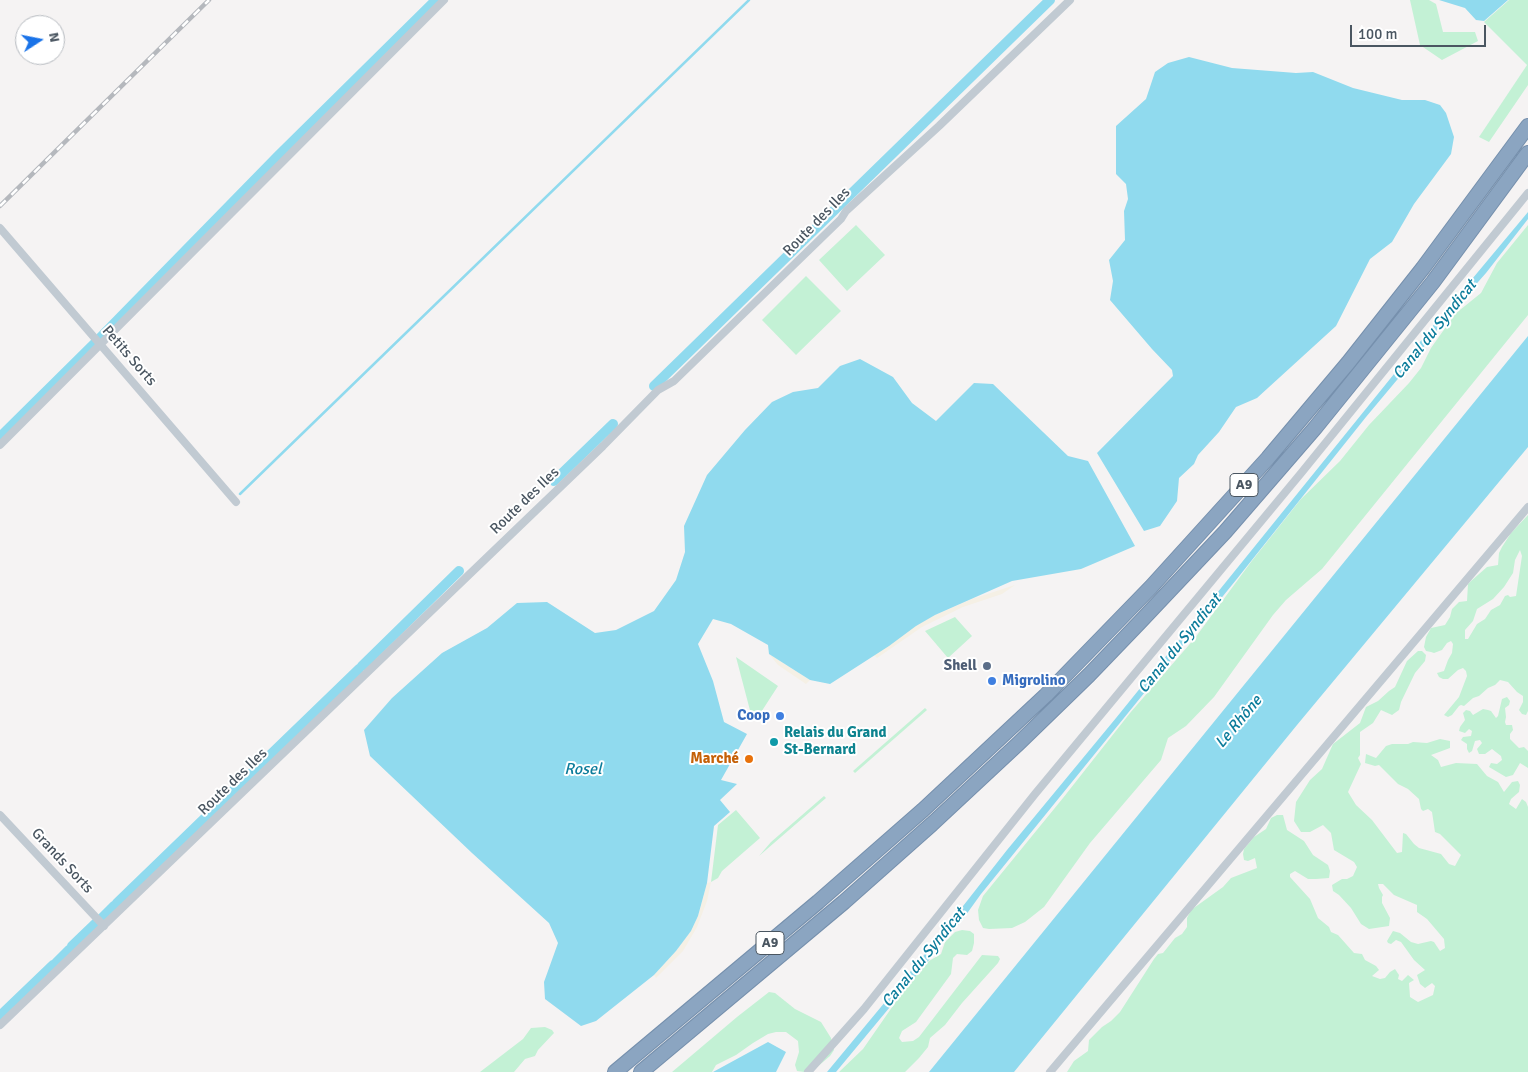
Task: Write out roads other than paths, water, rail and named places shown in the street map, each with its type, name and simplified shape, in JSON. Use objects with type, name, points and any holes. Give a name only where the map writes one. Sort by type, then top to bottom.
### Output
[{"type":"highway","name":"A9","points":[[615,1072],[804,915],[923,810],[1046,695],[1152,587],[1268,458],[1348,363],[1429,261],[1528,126]]},
{"type":"highway","name":"A9","points":[[641,1072],[844,902],[932,824],[1019,743],[1128,635],[1225,532],[1321,421],[1433,282],[1528,153]]},
{"type":"street","points":[[0,445],[444,0]]},
{"type":"street","name":"Route des Iles","points":[[0,1025],[603,446],[658,390],[674,381],[841,219],[846,211],[939,126],[1070,0]]},
{"type":"street","points":[[808,1072],[864,1009],[1035,794],[1302,472],[1528,193]]},
{"type":"street","name":"Petits Sorts","points":[[0,228],[236,502]]},
{"type":"street","points":[[1050,1072],[1528,507]]},
{"type":"street","name":"Grands Sorts","points":[[0,815],[104,926]]},
{"type":"water","points":[[1439,0],[1508,0],[1484,21],[1476,20],[1465,8]]},
{"type":"water","points":[[1189,57],[1232,68],[1296,73],[1313,72],[1353,88],[1402,100],[1425,100],[1440,105],[1446,113],[1454,137],[1451,154],[1414,204],[1392,242],[1370,259],[1336,326],[1257,398],[1236,407],[1219,432],[1198,455],[1194,464],[1179,478],[1177,501],[1160,526],[1144,531],[1097,453],[1173,376],[1172,370],[1110,300],[1113,281],[1109,260],[1125,240],[1124,211],[1128,199],[1126,184],[1116,174],[1116,126],[1146,99],[1155,72],[1168,63]]},
{"type":"water","name":"Canal du Syndicat","points":[[1528,212],[1528,219],[1486,273],[1448,316],[1366,417],[981,894],[963,919],[836,1072],[827,1072],[934,943],[1007,850],[1432,327]]},
{"type":"water","name":"Le Rhône","points":[[1528,336],[1528,447],[1297,725],[1014,1072],[929,1072]]},
{"type":"water","name":"Rosel","points":[[860,359],[893,377],[912,403],[936,421],[974,383],[993,384],[1068,456],[1088,461],[1135,546],[1081,569],[1012,581],[935,615],[830,684],[810,680],[769,654],[768,645],[731,624],[713,619],[698,644],[713,681],[724,722],[747,734],[721,780],[737,784],[720,800],[730,812],[714,826],[707,883],[698,916],[691,931],[654,975],[596,1021],[581,1026],[545,999],[544,982],[558,943],[549,923],[370,756],[364,730],[392,698],[442,653],[487,628],[517,603],[547,602],[595,633],[616,630],[654,611],[676,580],[685,552],[684,526],[707,475],[745,430],[772,402],[793,392],[818,388],[840,366]]},
{"type":"water","points":[[768,1042],[786,1052],[776,1072],[713,1072]]},
{"type":"waterway","points":[[100,338],[278,156],[436,0]]},
{"type":"waterway","points":[[240,494],[749,0]]},
{"type":"waterway","points":[[654,386],[1050,0]]},
{"type":"waterway","points":[[0,437],[96,342]]},
{"type":"waterway","points":[[554,481],[613,424]]},
{"type":"waterway","points":[[362,666],[459,571]]},
{"type":"waterway","points":[[117,903],[359,669]]},
{"type":"waterway","points":[[101,919],[114,906]]},
{"type":"waterway","points":[[72,946],[97,922]]},
{"type":"waterway","points":[[56,963],[69,950]]},
{"type":"waterway","points":[[0,1016],[53,965]]},
{"type":"railway","points":[[0,206],[209,0]]},
{"type":"place","name":"Shell","points":[[987,666]]},
{"type":"place","name":"Migrolino","points":[[992,681]]},
{"type":"place","name":"Coop","points":[[780,716]]},
{"type":"place","name":"Relais du Grand St-Bernard","points":[[774,742]]},
{"type":"place","name":"Marché","points":[[749,759]]}]
